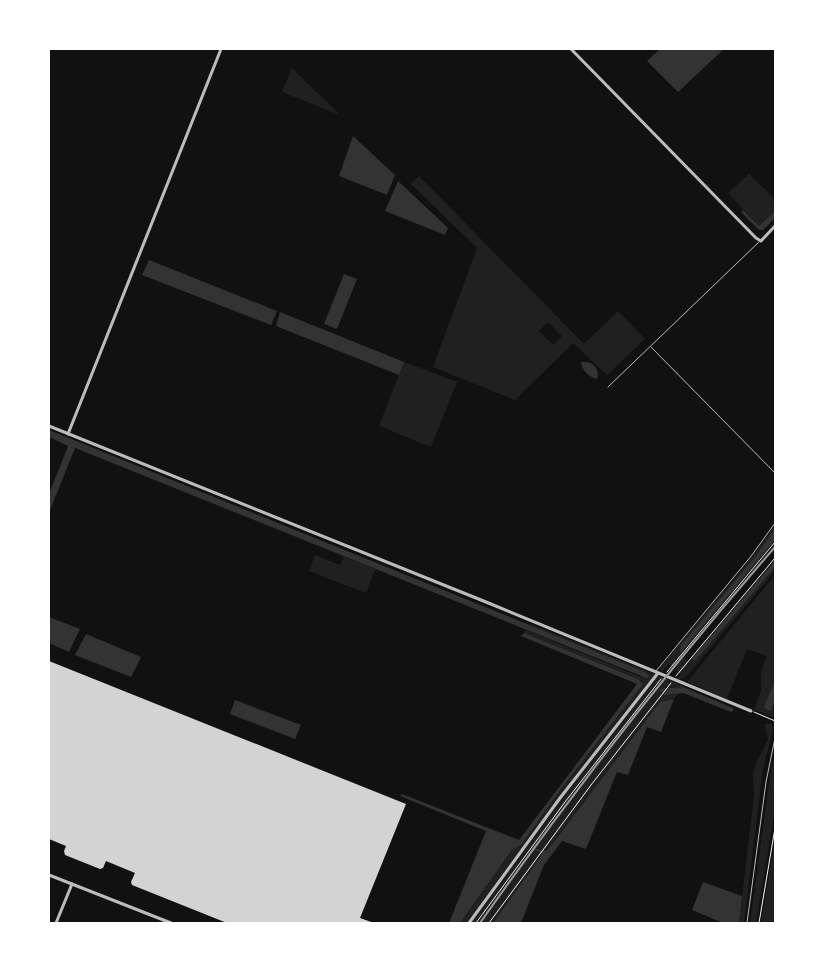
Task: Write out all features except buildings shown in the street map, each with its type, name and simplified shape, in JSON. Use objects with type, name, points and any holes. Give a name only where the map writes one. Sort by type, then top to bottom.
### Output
[{"type":"street","points":[[68,434],[221,49]]},
{"type":"street","points":[[571,49],[761,241],[775,226]]},
{"type":"street","points":[[49,426],[751,711]]},
{"type":"street","points":[[469,923],[556,803],[657,672]]},
{"type":"street","points":[[49,874],[171,923]]},
{"type":"street","points":[[56,923],[72,884]]},
{"type":"lane","points":[[608,387],[761,241]]},
{"type":"lane","points":[[650,346],[775,474]]},
{"type":"lane","points":[[657,672],[748,560],[775,523]]},
{"type":"lane","points":[[748,923],[766,782],[775,738]]},
{"type":"path","points":[[476,923],[614,738],[775,542]]},
{"type":"path","points":[[489,923],[556,831],[626,740],[708,637],[775,558]]},
{"type":"path","points":[[751,711],[775,721]]},
{"type":"path","points":[[759,923],[775,828]]},
{"type":"shaded area","points":[[660,49],[724,49],[678,92],[647,61]]},
{"type":"shaded area","points":[[292,68],[340,115],[282,92]]},
{"type":"shaded area","points":[[353,136],[395,175],[387,195],[339,176]]},
{"type":"shaded area","points":[[749,174],[775,199],[775,211],[759,226],[728,193]]},
{"type":"shaded area","points":[[419,176],[584,344],[618,311],[645,339],[607,375],[573,343],[515,400],[433,367],[477,248],[411,184]],"holes":[[[548,322],[562,336],[553,345],[539,331]]]},
{"type":"shaded area","points":[[398,181],[448,228],[445,235],[385,211]]},
{"type":"shaded area","points":[[743,210],[759,226],[775,211],[775,218],[763,230],[759,230],[741,212]]},
{"type":"shaded area","points":[[149,260],[277,311],[271,325],[142,275]]},
{"type":"shaded area","points":[[344,274],[357,279],[337,329],[324,324]]},
{"type":"shaded area","points":[[280,312],[404,362],[399,375],[276,326]]},
{"type":"shaded area","points":[[404,362],[457,382],[431,447],[379,426]]},
{"type":"shaded area","points":[[582,362],[595,366],[598,375],[597,379],[587,373],[582,366]]},
{"type":"shaded area","points":[[49,430],[643,671],[650,676],[646,679],[75,448],[49,513],[49,494],[68,446],[49,437]]},
{"type":"shaded area","points":[[775,525],[775,529],[756,557],[681,645],[680,649],[732,617],[775,567],[775,571],[685,678],[677,679],[681,675],[669,664],[662,672],[660,669],[663,664],[752,557]]},
{"type":"shaded area","points":[[775,529],[775,567],[696,660],[689,659],[680,651],[681,645],[755,557]]},
{"type":"shaded area","points":[[315,555],[340,565],[344,557],[375,569],[366,593],[309,571]]},
{"type":"shaded area","points":[[775,575],[775,718],[754,710],[761,691],[761,671],[767,656],[747,649],[727,699],[687,682]]},
{"type":"shaded area","points":[[49,617],[80,629],[69,652],[49,643]]},
{"type":"shaded area","points":[[531,624],[686,687],[665,688],[665,695],[679,693],[674,699],[660,702],[547,851],[531,846],[541,853],[541,856],[493,923],[460,923],[512,850],[522,844],[561,789],[643,683],[638,679],[524,633],[526,630],[646,679],[650,676],[643,671]]},
{"type":"shaded area","points":[[524,633],[638,679],[643,684],[561,789],[522,844],[512,850],[460,923],[449,923],[486,831],[400,796],[402,794],[519,840],[637,684],[521,636]]},
{"type":"shaded area","points":[[86,634],[141,657],[131,677],[75,655]]},
{"type":"shaded area","points":[[775,681],[775,700],[769,711],[764,707]]},
{"type":"shaded area","points":[[683,687],[734,710],[731,712],[683,693],[665,695],[658,689]]},
{"type":"shaded area","points":[[674,699],[661,732],[647,727],[628,775],[617,772],[586,849],[562,841],[544,865],[521,923],[493,923],[541,856],[541,853],[529,847],[547,851],[660,702]]},
{"type":"shaded area","points":[[235,700],[301,725],[295,739],[230,714]]},
{"type":"shaded area","points":[[771,723],[774,727],[763,769],[744,923],[739,923],[754,796],[753,774],[756,763],[768,740],[765,725]]},
{"type":"shaded area","points":[[775,751],[775,810],[756,923],[750,923],[770,776]]},
{"type":"shaded area","points":[[775,839],[775,923],[761,923]]},
{"type":"shaded area","points":[[703,882],[742,896],[739,923],[723,923],[692,910]]},
{"type":"pier","points":[[775,540],[775,560],[689,662],[680,654]]},
{"type":"railway","points":[[480,923],[550,826],[623,731],[775,547]]}]
